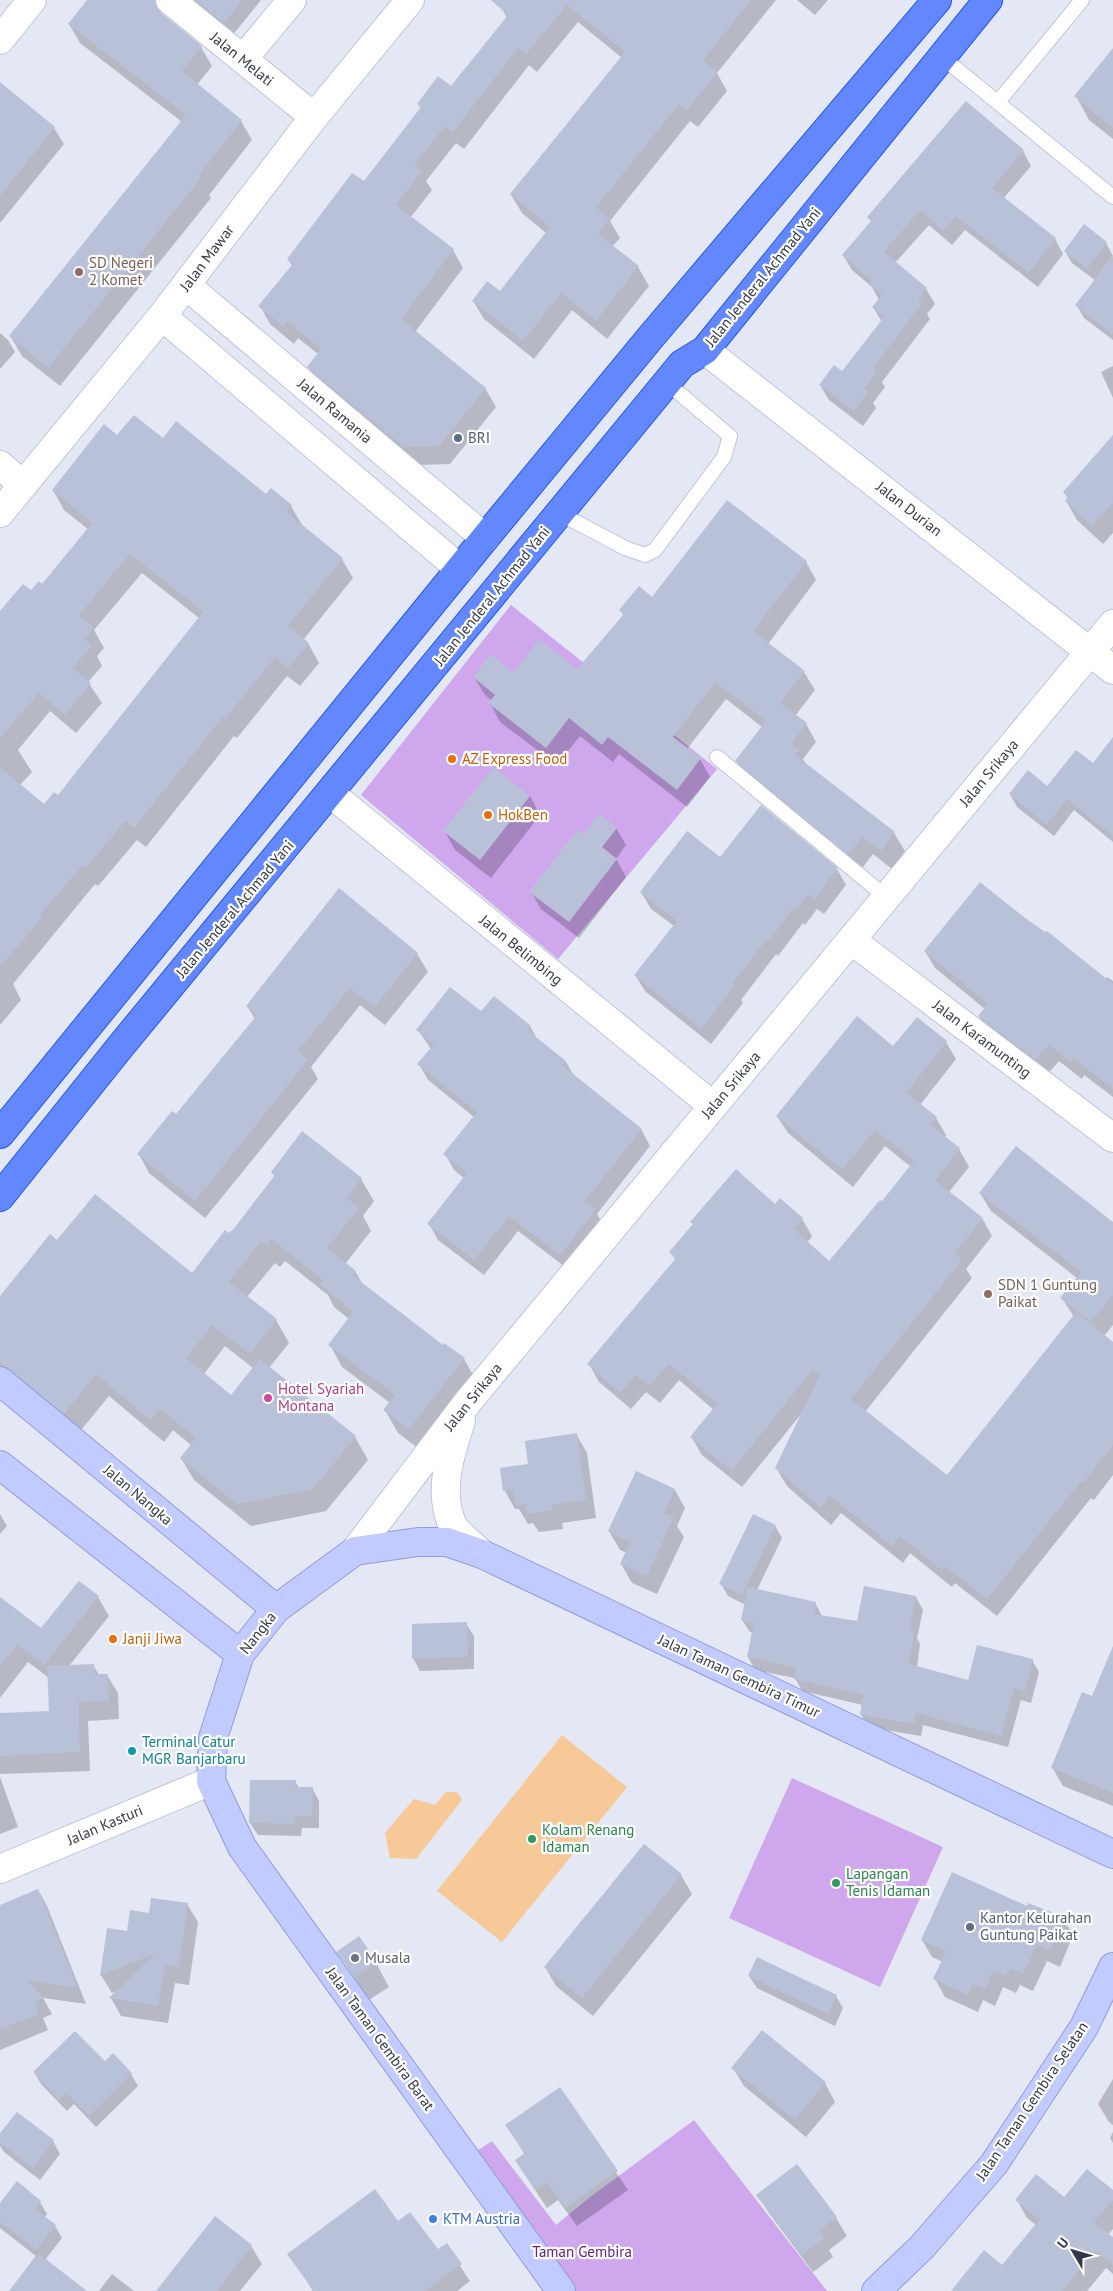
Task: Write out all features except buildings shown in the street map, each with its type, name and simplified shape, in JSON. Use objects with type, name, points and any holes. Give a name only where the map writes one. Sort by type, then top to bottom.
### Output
[{"type":"highway","points":[[0,1134],[484,538],[650,338],[937,0]]},
{"type":"highway","name":"Jalan Jenderal Achmad Yani","points":[[0,1197],[126,1040],[559,513],[684,366],[988,0]]},
{"type":"highway","points":[[912,30],[942,57]]},
{"type":"highway","points":[[650,338],[684,366]]},
{"type":"street","points":[[0,40],[32,0]]},
{"type":"street","name":"Jalan Melati","points":[[170,0],[314,118]]},
{"type":"street","points":[[243,60],[292,0]]},
{"type":"street","name":"Jalan Mawar","points":[[0,513],[162,316],[314,118],[410,0]]},
{"type":"street","name":"Jalan Ramania","points":[[186,285],[484,538]]},
{"type":"street","points":[[162,316],[460,569]]},
{"type":"street","name":"Jalan Durian","points":[[684,366],[1113,670]]},
{"type":"street","points":[[0,465],[23,485]]},
{"type":"street","name":"Jalan Srikaya","points":[[355,1551],[467,1403],[1113,624]]},
{"type":"street","name":"Jalan Belimbing","points":[[330,793],[713,1106]]},
{"type":"street","name":"Jalan Karamunting","points":[[851,940],[1113,1138]]},
{"type":"street","name":"Jalan Nangka","points":[[0,1381],[276,1609]]},
{"type":"street","points":[[467,1403],[451,1449],[444,1487],[452,1525],[482,1554]]},
{"type":"street","points":[[0,1465],[240,1654]]},
{"type":"street","name":"Jalan Taman Gembira Timur","points":[[355,1551],[418,1542],[447,1542],[482,1554],[1113,1854]]},
{"type":"street","name":"Nangka","points":[[211,1781],[213,1738],[240,1654],[276,1609],[355,1551]]},
{"type":"street","name":"Jalan Kasturi","points":[[0,1868],[211,1781]]},
{"type":"street","name":"Jalan Taman Gembira Barat","points":[[211,1781],[242,1847],[561,2291]]},
{"type":"street","name":"Jalan Taman Gembira Selatan","points":[[876,2291],[922,2248],[994,2164],[1084,2027],[1113,1967]]},
{"type":"lane","points":[[998,102],[1082,0]]},
{"type":"lane","points":[[942,57],[1113,197]]},
{"type":"lane","points":[[559,513],[625,548],[645,555],[655,550],[724,457],[730,436],[684,366]]},
{"type":"lane","points":[[717,757],[886,897]]},
{"type":"green space","points":[[511,605],[717,769],[558,959],[361,795]]},
{"type":"green space","name":"Lapangan Tenis Idaman","points":[[792,1778],[943,1847],[880,1987],[729,1918]]},
{"type":"green space","name":"Taman Gembira","points":[[694,2120],[827,2291],[570,2291],[469,2156],[492,2141],[556,2225],[585,2201]]},
{"type":"shaded area","name":"Kolam Renang Idaman","points":[[562,1735],[627,1787],[502,1942],[437,1891]]},
{"type":"shaded area","points":[[446,1792],[457,1792],[462,1800],[416,1859],[390,1858],[385,1833],[414,1799],[435,1805]]},
{"type":"place","name":"SD Negeri 2 Komet","points":[[79,272]]},
{"type":"place","name":"BRI","points":[[458,438]]},
{"type":"place","name":"AZ Express Food","points":[[452,759]]},
{"type":"place","name":"HokBen","points":[[488,815]]},
{"type":"place","name":"SDN 1 Guntung Paikat","points":[[988,1294]]},
{"type":"place","name":"Hotel Syariah Montana","points":[[268,1398]]},
{"type":"place","name":"Janji Jiwa","points":[[113,1639]]},
{"type":"place","name":"Terminal Catur MGR Banjarbaru","points":[[132,1751]]},
{"type":"place","name":"Kolam Renang Idaman","points":[[532,1839]]},
{"type":"place","name":"Lapangan Tenis Idaman","points":[[836,1883]]},
{"type":"place","name":"Kantor Kelurahan Guntung Paikat","points":[[970,1927]]},
{"type":"place","name":"Musala","points":[[355,1958]]},
{"type":"place","name":"KTM Austria","points":[[433,2219]]}]
